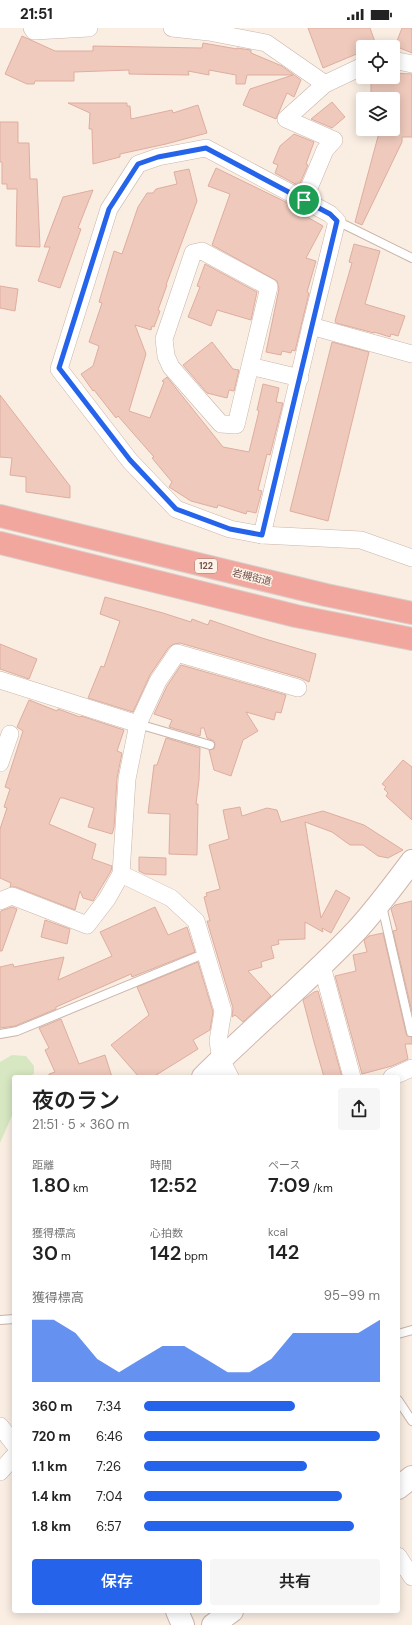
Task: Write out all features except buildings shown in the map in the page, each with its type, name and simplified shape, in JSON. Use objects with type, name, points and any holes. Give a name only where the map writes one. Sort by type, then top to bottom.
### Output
[{"type":"highway","name":"岩槻街道","points":[[0,516],[326,595],[412,613]]},
{"type":"highway","points":[[0,543],[296,616],[412,639]]},
{"type":"street","points":[[32,28],[34,31],[89,28]]},
{"type":"street","points":[[172,28],[209,32],[266,43],[325,84]]},
{"type":"street","points":[[400,61],[412,64]]},
{"type":"street","points":[[304,200],[325,150],[334,140],[286,119],[325,84],[356,69]]},
{"type":"street","points":[[262,535],[337,221],[330,214],[206,148],[158,157],[138,164],[109,209],[59,368],[130,460],[176,509],[230,529],[262,535],[360,540],[412,558]]},
{"type":"street","points":[[202,252],[269,287],[250,366],[236,425],[221,424],[171,367],[166,356],[164,339],[193,253],[202,252]]},
{"type":"street","points":[[311,326],[412,354]]},
{"type":"street","points":[[250,366],[300,378]]},
{"type":"street","points":[[0,901],[12,896],[87,925],[107,899],[121,874],[127,779],[138,724],[158,681],[177,653],[298,688]]},
{"type":"street","points":[[0,680],[138,724]]},
{"type":"street","points":[[0,763],[10,734]]},
{"type":"street","points":[[208,1075],[225,1068],[381,902],[412,861]]},
{"type":"street","points":[[121,874],[171,898],[196,921],[224,1011],[218,1041],[225,1068]]},
{"type":"street","points":[[322,966],[351,1075]]},
{"type":"street","points":[[396,1075],[412,1068]]},
{"type":"street","points":[[0,1426],[12,1441]]},
{"type":"street","points":[[0,1472],[12,1458]]},
{"type":"street","points":[[400,1487],[412,1478]]},
{"type":"street","points":[[400,1559],[412,1577]]},
{"type":"street","points":[[178,1613],[183,1625]]},
{"type":"street","points":[[213,1625],[229,1613]]},
{"type":"lane","points":[[337,221],[412,258]]},
{"type":"lane","points":[[138,724],[210,745]]},
{"type":"lane","points":[[381,902],[411,1032]]},
{"type":"lane","points":[[0,1034],[18,1031],[206,953]]},
{"type":"lane","points":[[0,1320],[12,1318]]},
{"type":"lane","points":[[400,1333],[412,1330]]},
{"type":"lane","points":[[400,1403],[412,1421]]},
{"type":"green space","points":[[12,1055],[26,1056],[34,1066],[34,1074],[12,1075],[12,1116],[0,1143],[0,1062]]},
{"type":"route","points":[[206,148],[304,200],[330,214],[337,221],[262,535],[230,529],[176,509],[130,460],[59,368],[109,209],[138,164],[158,157],[206,148]]}]
